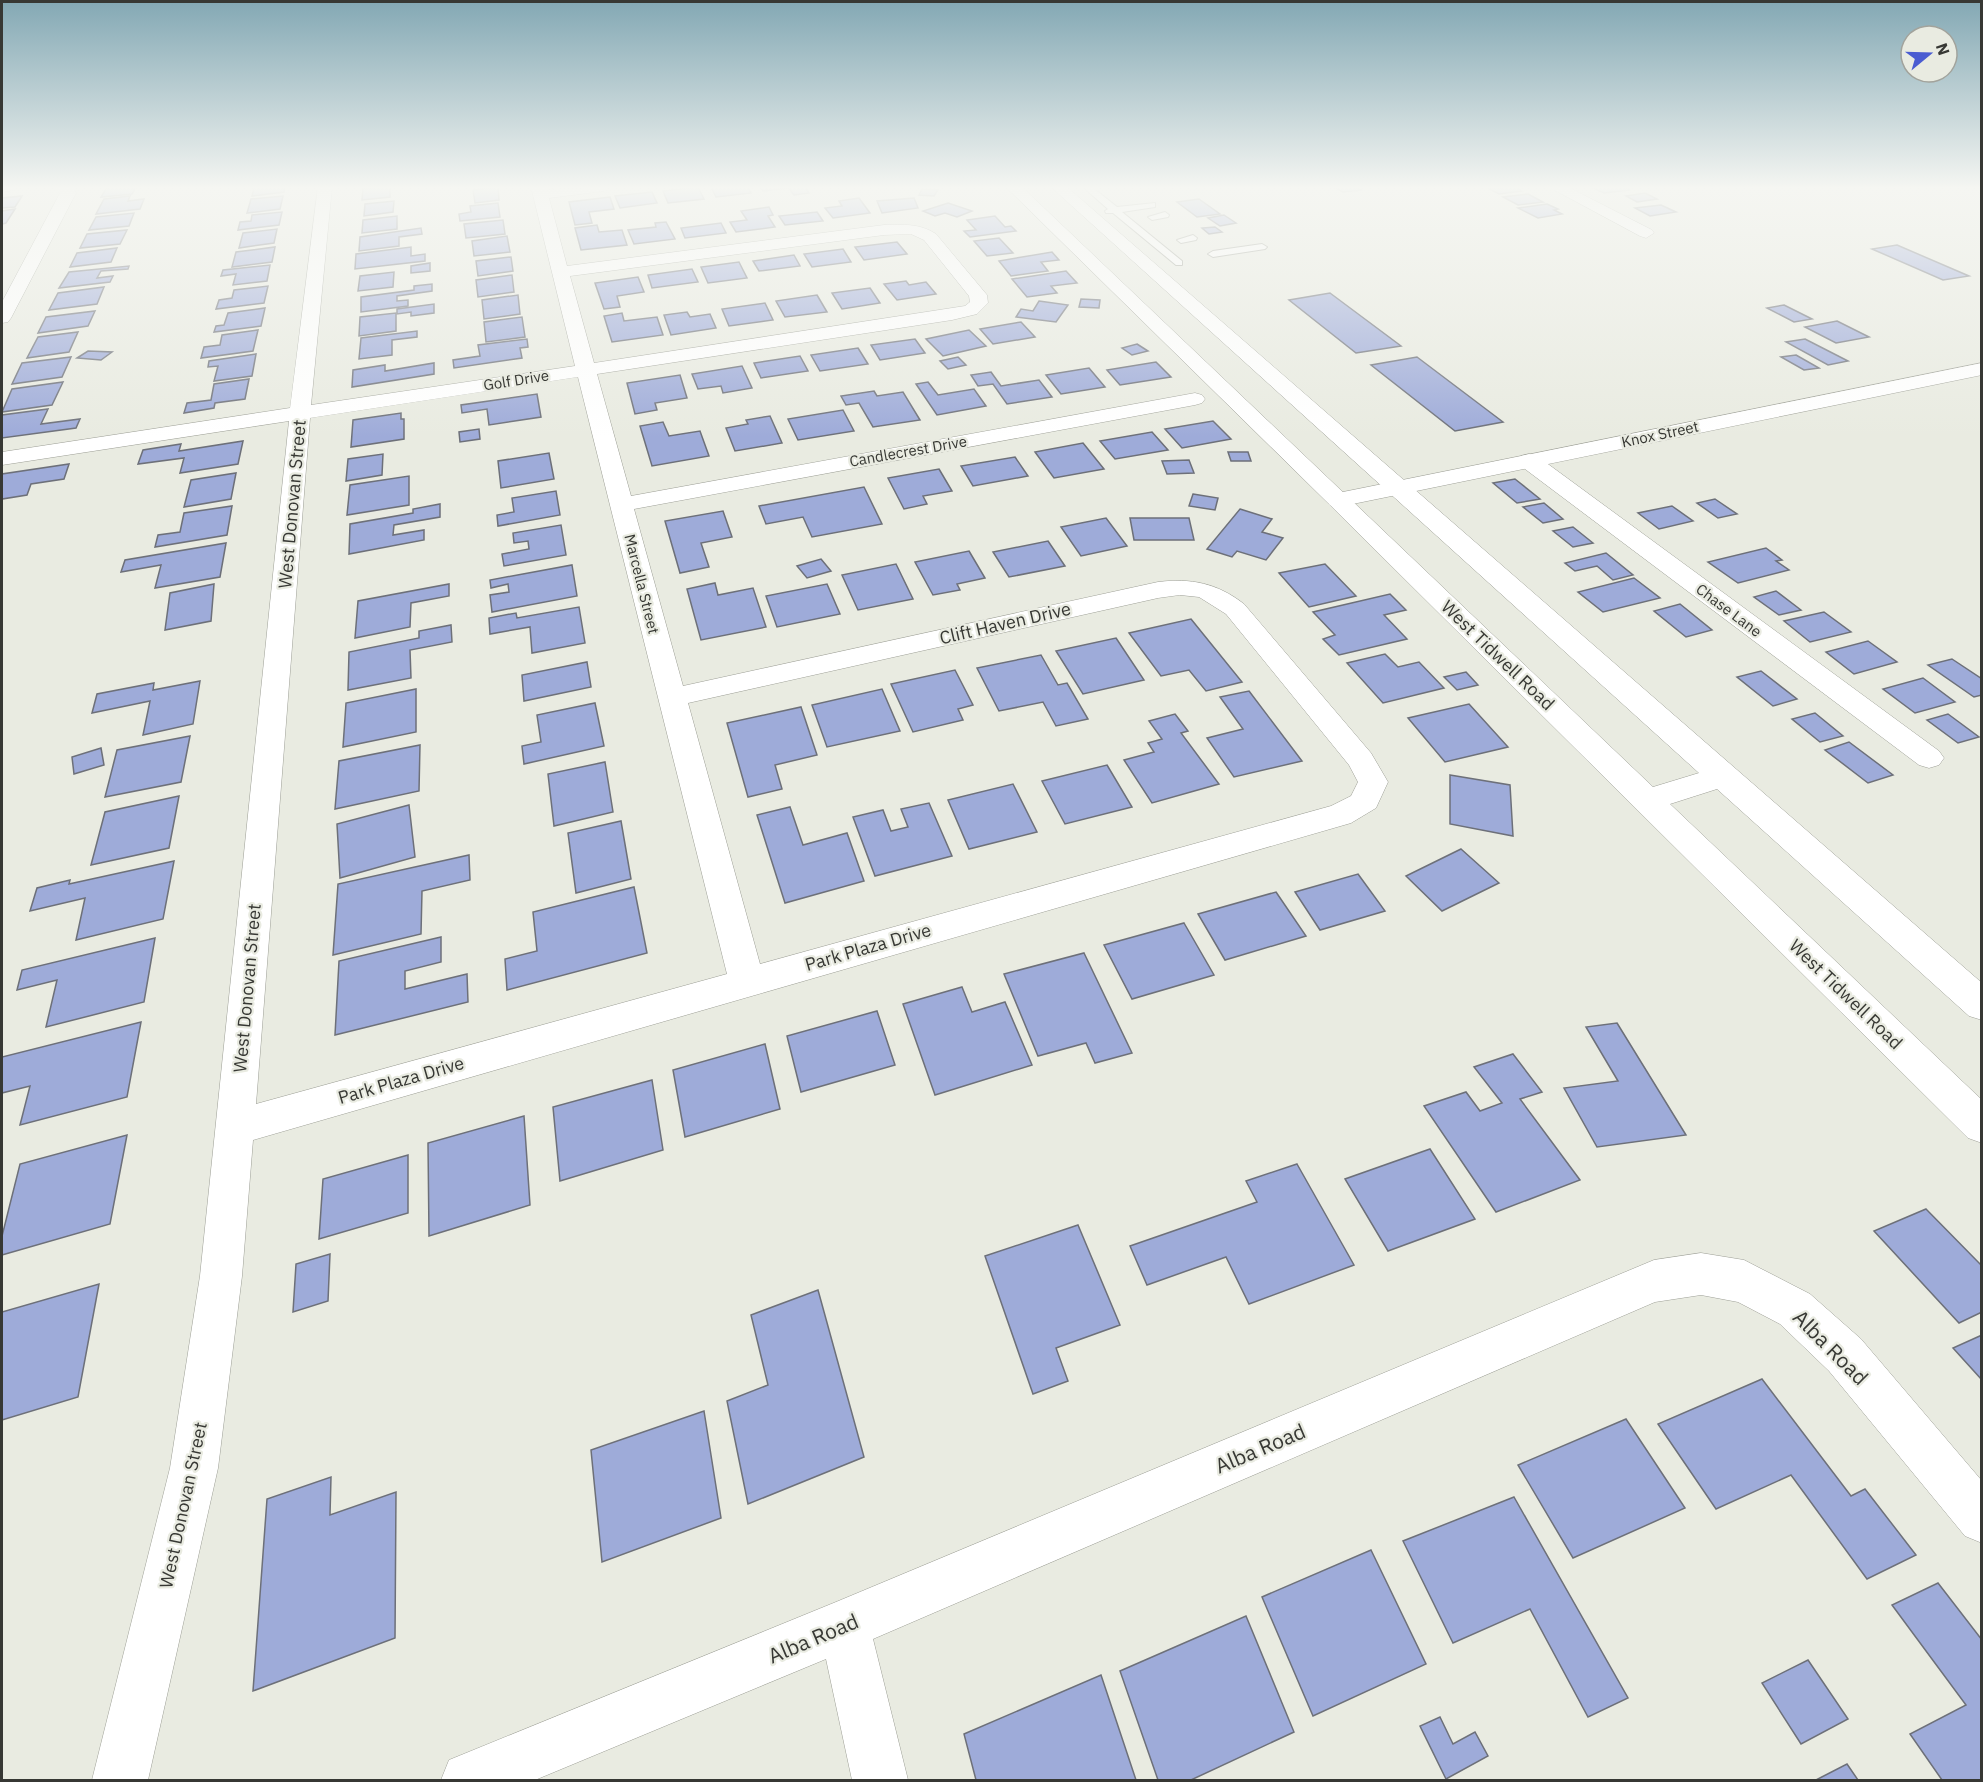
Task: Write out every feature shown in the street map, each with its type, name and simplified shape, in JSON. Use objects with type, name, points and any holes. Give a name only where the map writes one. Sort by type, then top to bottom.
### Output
[{"type":"street","points":[[2,318],[27,270]]},
{"type":"street","name":"West Donovan Street","points":[[120,1780],[194,1468],[221,1276],[300,413],[316,270]]},
{"type":"street","name":"Golf Drive","points":[[560,272],[574,270]]},
{"type":"street","name":"Golf Drive","points":[[2,458],[952,315],[972,310],[979,303],[978,295],[957,270]]},
{"type":"street","points":[[1100,272],[1112,270]]},
{"type":"street","points":[[1153,270],[1982,1005]]},
{"type":"street","name":"Marcella Street","points":[[560,272],[747,981]]},
{"type":"street","name":"West Tidwell Road","points":[[1100,272],[1982,1126]]},
{"type":"street","name":"Knox Street","points":[[1338,500],[1982,369]]},
{"type":"street","name":"Candlecrest Drive","points":[[622,504],[1195,399]]},
{"type":"street","name":"Chase Lane","points":[[1529,461],[1929,758]]},
{"type":"street","name":"Clift Haven Drive","points":[[671,698],[1177,587],[1196,588],[1218,595],[1227,602],[1301,688]]},
{"type":"street","name":"Park Plaza Drive","points":[[234,1128],[747,981],[1328,819],[1359,807],[1370,797],[1373,782],[1361,760],[1301,688]]},
{"type":"street","points":[[1646,800],[1723,776]]},
{"type":"street","name":"Alba Road","points":[[469,1780],[844,1625],[1654,1281],[1701,1274],[1744,1281],[1795,1309],[1845,1355],[1982,1519]]},
{"type":"street","points":[[844,1625],[880,1780]]},
{"type":"building","points":[[112,270],[101,271],[97,278],[113,276],[110,282],[59,288],[69,272]]},
{"type":"building","points":[[223,270],[269,270],[267,281],[233,285],[236,274],[221,276]]},
{"type":"building","points":[[411,270],[430,270],[430,271],[411,273]]},
{"type":"building","points":[[477,270],[513,270],[513,271],[478,276]]},
{"type":"building","points":[[693,270],[698,282],[652,288],[648,275]]},
{"type":"building","points":[[702,270],[743,270],[747,278],[708,283]]},
{"type":"building","points":[[1006,270],[1048,271],[1011,276]]},
{"type":"building","points":[[1920,270],[1955,270],[1969,276],[1943,280]]},
{"type":"building","points":[[1066,271],[1077,283],[1051,286],[1057,293],[1027,297],[1012,279]]},
{"type":"building","points":[[394,272],[393,287],[358,291],[360,276]]},
{"type":"building","points":[[512,275],[514,292],[478,297],[476,280]]},
{"type":"building","points":[[638,277],[644,292],[617,296],[620,307],[604,309],[595,283]]},
{"type":"building","points":[[906,281],[909,285],[926,282],[936,294],[897,300],[884,284]]},
{"type":"building","points":[[432,284],[432,291],[397,296],[397,301],[408,300],[408,306],[361,312],[361,297],[414,290],[414,286]]},
{"type":"building","points":[[268,286],[264,303],[216,309],[219,300],[232,298],[234,290]]},
{"type":"building","points":[[104,287],[97,304],[49,310],[58,293]]},
{"type":"building","points":[[870,288],[880,303],[842,309],[832,293]]},
{"type":"building","points":[[1330,293],[1401,346],[1356,353],[1289,300]]},
{"type":"building","points":[[518,295],[520,314],[484,319],[482,300]]},
{"type":"building","points":[[817,295],[827,312],[785,317],[776,301]]},
{"type":"building","points":[[1081,299],[1100,300],[1099,308],[1079,307]]},
{"type":"building","points":[[1039,301],[1068,305],[1056,322],[1016,317],[1021,309],[1033,311]]},
{"type":"building","points":[[765,303],[773,320],[729,326],[722,309]]},
{"type":"building","points":[[434,304],[434,313],[411,316],[411,312],[397,314],[397,309]]},
{"type":"building","points":[[1784,305],[1812,319],[1794,322],[1767,308]]},
{"type":"building","points":[[265,308],[261,326],[214,332],[216,326],[224,325],[228,313]]},
{"type":"building","points":[[95,311],[88,326],[38,333],[46,317]]},
{"type":"building","points":[[687,312],[690,317],[710,314],[716,328],[671,335],[664,315]]},
{"type":"building","points":[[396,313],[396,331],[359,336],[360,317]]},
{"type":"building","points":[[622,313],[624,321],[657,317],[663,335],[612,342],[604,316]]},
{"type":"building","points":[[522,317],[525,337],[486,342],[484,322]]},
{"type":"building","points":[[1837,321],[1869,337],[1836,343],[1805,327]]},
{"type":"building","points":[[1021,322],[1035,337],[993,344],[980,329]]},
{"type":"building","points":[[258,330],[253,351],[201,358],[204,347],[220,345],[222,335]]},
{"type":"building","points":[[969,330],[986,346],[943,356],[926,339]]},
{"type":"building","points":[[417,331],[417,337],[392,340],[392,355],[359,359],[361,338]]},
{"type":"building","points":[[78,332],[69,352],[27,358],[38,337]]},
{"type":"building","points":[[527,339],[528,347],[520,348],[522,358],[454,368],[453,360],[480,356],[478,345]]},
{"type":"building","points":[[915,339],[925,353],[880,360],[871,345]]},
{"type":"building","points":[[1805,339],[1848,361],[1828,365],[1786,342]]},
{"type":"building","points":[[1137,344],[1148,351],[1132,355],[1122,348]]},
{"type":"building","points":[[858,348],[868,364],[820,371],[811,355]]},
{"type":"building","points":[[88,351],[112,352],[101,360],[77,358]]},
{"type":"building","points":[[256,354],[252,376],[214,381],[218,366],[208,367],[209,361]]},
{"type":"building","points":[[1796,355],[1819,368],[1804,370],[1781,357]]},
{"type":"building","points":[[800,356],[808,371],[761,378],[754,363]]},
{"type":"building","points":[[71,357],[62,377],[12,384],[22,363]]},
{"type":"building","points":[[958,357],[966,365],[948,369],[940,361]]},
{"type":"building","points":[[1417,357],[1503,422],[1455,431],[1371,365]]},
{"type":"building","points":[[1156,362],[1171,377],[1120,385],[1107,370]]},
{"type":"building","points":[[434,363],[434,374],[352,387],[353,370],[385,365],[385,371]]},
{"type":"building","points":[[742,366],[752,388],[723,393],[721,386],[698,389],[692,374]]},
{"type":"building","points":[[1089,368],[1105,387],[1061,394],[1046,375]]},
{"type":"building","points":[[991,372],[1001,386],[1039,380],[1052,397],[1007,404],[993,384],[978,386],[971,375]]},
{"type":"building","points":[[680,375],[687,398],[655,403],[657,410],[635,414],[627,383]]},
{"type":"building","points":[[249,379],[245,399],[215,403],[214,408],[184,413],[187,403],[211,400],[214,384]]},
{"type":"building","points":[[63,382],[52,405],[2,412],[12,389]]},
{"type":"building","points":[[928,382],[938,395],[974,389],[986,406],[937,415],[916,384]]},
{"type":"building","points":[[874,391],[877,396],[903,392],[920,420],[873,427],[859,403],[846,405],[841,396]]},
{"type":"building","points":[[537,394],[541,417],[489,425],[487,409],[462,413],[461,405]]},
{"type":"building","points":[[48,409],[41,424],[80,419],[76,428],[2,438],[2,415]]},
{"type":"building","points":[[843,410],[854,431],[798,440],[788,419]]},
{"type":"building","points":[[401,413],[401,419],[404,419],[404,439],[351,447],[353,420]]},
{"type":"building","points":[[770,416],[782,443],[735,451],[726,428],[748,424],[746,420]]},
{"type":"building","points":[[1213,421],[1231,439],[1182,448],[1165,429]]},
{"type":"building","points":[[663,422],[669,436],[700,431],[709,456],[652,466],[640,426]]},
{"type":"building","points":[[479,429],[480,439],[460,442],[459,432]]},
{"type":"building","points":[[1152,432],[1168,450],[1115,459],[1100,441]]},
{"type":"building","points":[[243,441],[238,464],[180,473],[184,458],[138,464],[143,450],[181,444],[179,451]]},
{"type":"building","points":[[1083,443],[1104,469],[1054,478],[1035,452]]},
{"type":"building","points":[[1228,452],[1248,452],[1251,461],[1231,461]]},
{"type":"building","points":[[549,453],[554,479],[501,488],[498,461]]},
{"type":"building","points":[[383,454],[382,475],[346,481],[348,459]]},
{"type":"building","points":[[1015,457],[1028,476],[973,486],[961,466]]},
{"type":"building","points":[[1189,460],[1194,473],[1167,474],[1162,461]]},
{"type":"building","points":[[69,464],[64,479],[31,484],[27,495],[2,499],[2,474]]},
{"type":"building","points":[[939,469],[952,491],[923,496],[927,504],[904,509],[888,478]]},
{"type":"building","points":[[236,473],[231,499],[184,507],[191,480]]},
{"type":"building","points":[[409,476],[409,505],[347,515],[350,485]]},
{"type":"building","points":[[1515,479],[1540,499],[1517,503],[1493,483]]},
{"type":"building","points":[[864,487],[882,524],[812,537],[803,517],[766,524],[759,506]]},
{"type":"building","points":[[556,491],[560,515],[498,526],[497,515],[514,512],[512,498]]},
{"type":"building","points":[[1193,494],[1218,498],[1215,510],[1189,506]]},
{"type":"building","points":[[1715,499],[1737,514],[1718,518],[1697,503]]},
{"type":"building","points":[[1544,503],[1563,519],[1543,523],[1523,507]]},
{"type":"building","points":[[440,504],[440,517],[394,525],[393,535],[424,530],[424,540],[349,554],[350,524],[413,513],[413,509]]},
{"type":"building","points":[[232,506],[227,535],[155,547],[158,535],[180,532],[184,513]]},
{"type":"building","points":[[1672,506],[1693,521],[1659,529],[1638,513]]},
{"type":"building","points":[[1240,509],[1272,519],[1262,532],[1283,538],[1266,560],[1237,551],[1232,557],[1207,549]]},
{"type":"building","points":[[723,511],[732,537],[701,543],[709,567],[680,573],[665,521]]},
{"type":"building","points":[[1106,518],[1127,546],[1081,556],[1061,527]]},
{"type":"building","points":[[1130,518],[1189,518],[1194,540],[1134,540]]},
{"type":"building","points":[[561,525],[566,555],[504,566],[502,554],[529,549],[528,541],[514,543],[513,533]]},
{"type":"building","points":[[1573,527],[1593,543],[1573,547],[1553,531]]},
{"type":"building","points":[[1048,541],[1065,566],[1009,577],[993,552]]},
{"type":"building","points":[[226,543],[220,577],[155,588],[161,565],[121,572],[125,560]]},
{"type":"building","points":[[1766,548],[1782,560],[1776,561],[1789,570],[1738,583],[1708,562]]},
{"type":"building","points":[[969,551],[985,578],[957,584],[960,590],[933,595],[915,562]]},
{"type":"building","points":[[1606,553],[1633,575],[1613,580],[1597,566],[1575,571],[1565,563]]},
{"type":"building","points":[[821,559],[831,571],[807,578],[797,566]]},
{"type":"building","points":[[896,564],[913,599],[858,610],[842,575]]},
{"type":"building","points":[[1325,564],[1356,596],[1309,607],[1279,573]]},
{"type":"building","points":[[572,565],[577,596],[492,612],[490,595],[509,592],[508,584],[491,588],[490,580]]},
{"type":"building","points":[[1634,578],[1660,598],[1603,612],[1578,592]]},
{"type":"building","points":[[715,583],[718,595],[753,588],[766,627],[701,640],[687,589]]},
{"type":"building","points":[[214,584],[211,621],[165,630],[170,593]]},
{"type":"building","points":[[449,584],[449,596],[411,603],[410,627],[355,638],[358,601]]},
{"type":"building","points":[[827,584],[840,614],[777,627],[766,596]]},
{"type":"building","points":[[1776,591],[1801,610],[1779,615],[1754,597]]},
{"type":"building","points":[[1390,594],[1406,610],[1384,615],[1407,639],[1339,655],[1323,639],[1335,635],[1313,612]]},
{"type":"building","points":[[1680,604],[1712,630],[1686,637],[1654,611]]},
{"type":"building","points":[[579,607],[585,643],[532,653],[530,627],[490,634],[489,618],[516,613],[517,618]]},
{"type":"building","points":[[1824,612],[1851,632],[1810,642],[1784,621]]},
{"type":"building","points":[[1191,619],[1242,682],[1206,691],[1189,670],[1161,676],[1129,633]]},
{"type":"building","points":[[451,625],[452,642],[410,650],[411,678],[348,690],[349,652],[419,638],[419,631]]},
{"type":"building","points":[[1116,638],[1144,680],[1083,694],[1056,651]]},
{"type":"building","points":[[1868,641],[1897,662],[1854,674],[1826,652]]},
{"type":"building","points":[[1385,654],[1398,667],[1419,662],[1444,688],[1383,703],[1347,663]]},
{"type":"building","points":[[1041,655],[1058,685],[1067,683],[1088,719],[1056,726],[1043,702],[999,711],[977,668]]},
{"type":"building","points":[[1952,659],[1982,679],[1982,695],[1974,697],[1928,665]]},
{"type":"building","points":[[587,662],[591,687],[524,701],[522,675]]},
{"type":"building","points":[[955,670],[973,705],[958,709],[963,720],[913,732],[891,684]]},
{"type":"building","points":[[1761,671],[1797,699],[1773,706],[1737,677]]},
{"type":"building","points":[[1466,672],[1478,685],[1457,690],[1444,677]]},
{"type":"building","points":[[1923,678],[1955,702],[1915,713],[1883,689]]},
{"type":"building","points":[[200,681],[193,724],[143,735],[150,701],[92,713],[97,694],[154,683],[153,690]]},
{"type":"building","points":[[416,689],[416,732],[343,747],[346,703]]},
{"type":"building","points":[[882,689],[900,731],[827,747],[812,705]]},
{"type":"building","points":[[1249,691],[1302,761],[1234,777],[1207,738],[1243,729],[1220,697]]},
{"type":"building","points":[[595,703],[604,746],[524,764],[522,746],[541,742],[537,715]]},
{"type":"building","points":[[1469,704],[1508,747],[1445,762],[1408,718]]},
{"type":"building","points":[[801,707],[817,755],[775,765],[782,789],[748,797],[727,723]]},
{"type":"building","points":[[1815,713],[1843,736],[1820,742],[1792,719]]},
{"type":"building","points":[[1175,714],[1188,731],[1181,733],[1219,784],[1152,803],[1124,760],[1154,752],[1148,743],[1162,739],[1149,721]]},
{"type":"building","points":[[1948,714],[1979,737],[1958,743],[1927,720]]},
{"type":"building","points":[[190,736],[181,782],[105,797],[117,750]]},
{"type":"building","points":[[1849,742],[1893,775],[1868,783],[1825,750]]},
{"type":"building","points":[[420,745],[419,791],[335,809],[339,761]]},
{"type":"building","points":[[101,748],[104,765],[74,774],[72,757]]},
{"type":"building","points":[[605,762],[613,812],[554,826],[548,774]]},
{"type":"building","points":[[1107,765],[1132,807],[1065,824],[1042,781]]},
{"type":"building","points":[[1450,775],[1510,785],[1513,836],[1450,824]]},
{"type":"building","points":[[1013,784],[1037,832],[969,849],[948,800]]},
{"type":"building","points":[[179,796],[169,848],[91,865],[105,812]]},
{"type":"building","points":[[929,803],[952,856],[875,876],[853,817],[883,810],[891,831],[908,827],[901,809]]},
{"type":"building","points":[[409,805],[415,857],[340,878],[337,824]]},
{"type":"building","points":[[790,807],[803,845],[847,833],[864,881],[785,903],[757,815]]},
{"type":"building","points":[[621,821],[631,879],[576,893],[568,833]]},
{"type":"building","points":[[1461,849],[1499,883],[1442,911],[1406,876]]},
{"type":"building","points":[[469,855],[470,880],[422,891],[421,934],[333,955],[338,884]]},
{"type":"building","points":[[174,861],[163,919],[76,940],[85,898],[30,911],[37,888],[70,880],[69,884]]},
{"type":"building","points":[[1358,874],[1385,911],[1320,930],[1295,892]]},
{"type":"building","points":[[634,887],[647,953],[507,990],[505,959],[537,951],[533,912]]},
{"type":"building","points":[[1276,892],[1306,936],[1225,960],[1198,914]]},
{"type":"building","points":[[1184,923],[1214,975],[1132,999],[1104,945]]},
{"type":"building","points":[[441,937],[441,962],[405,971],[405,989],[467,974],[468,1002],[335,1035],[339,961]]},
{"type":"building","points":[[155,938],[144,1002],[46,1027],[57,980],[17,990],[22,970]]},
{"type":"building","points":[[1084,953],[1132,1053],[1095,1063],[1086,1043],[1038,1056],[1004,974]]},
{"type":"building","points":[[962,987],[972,1012],[1005,1002],[1032,1065],[935,1095],[903,1004]]},
{"type":"building","points":[[877,1011],[895,1065],[801,1092],[787,1036]]},
{"type":"building","points":[[141,1022],[127,1097],[20,1125],[30,1086],[2,1093],[2,1057]]},
{"type":"building","points":[[1617,1023],[1686,1135],[1597,1147],[1564,1088],[1618,1081],[1586,1027]]},
{"type":"building","points":[[765,1044],[780,1109],[685,1137],[673,1070]]},
{"type":"building","points":[[1513,1054],[1542,1092],[1520,1099],[1580,1180],[1496,1212],[1424,1106],[1466,1092],[1480,1111],[1502,1103],[1474,1067]]},
{"type":"building","points":[[652,1080],[663,1150],[560,1181],[553,1107]]},
{"type":"building","points":[[524,1116],[530,1205],[429,1236],[428,1143]]},
{"type":"building","points":[[127,1135],[110,1224],[2,1255],[2,1236],[20,1164]]},
{"type":"building","points":[[1430,1149],[1475,1219],[1388,1251],[1345,1179]]},
{"type":"building","points":[[408,1155],[408,1213],[319,1239],[323,1179]]},
{"type":"building","points":[[1297,1164],[1354,1265],[1249,1304],[1226,1257],[1147,1285],[1130,1246],[1257,1202],[1246,1181]]},
{"type":"building","points":[[1926,1209],[1982,1266],[1982,1312],[1959,1323],[1874,1231]]},
{"type":"building","points":[[1078,1225],[1120,1325],[1056,1348],[1068,1381],[1033,1394],[985,1256]]},
{"type":"building","points":[[330,1254],[328,1301],[293,1312],[296,1264]]},
{"type":"building","points":[[99,1284],[78,1397],[2,1420],[2,1312]]},
{"type":"building","points":[[818,1290],[864,1457],[748,1504],[727,1401],[768,1385],[751,1315]]},
{"type":"building","points":[[1982,1335],[1982,1380],[1953,1348]]},
{"type":"building","points":[[1762,1379],[1851,1496],[1865,1489],[1916,1555],[1867,1579],[1791,1475],[1716,1509],[1658,1424]]},
{"type":"building","points":[[704,1411],[721,1518],[602,1562],[591,1450]]},
{"type":"building","points":[[1626,1419],[1685,1508],[1573,1558],[1518,1465]]},
{"type":"building","points":[[331,1477],[330,1515],[396,1492],[395,1638],[253,1691],[267,1499]]},
{"type":"building","points":[[1514,1497],[1628,1698],[1588,1717],[1530,1609],[1453,1643],[1403,1541]]},
{"type":"building","points":[[1371,1550],[1426,1664],[1313,1716],[1262,1597]]},
{"type":"building","points":[[1938,1583],[1982,1640],[1982,1780],[1942,1780],[1910,1734],[1966,1705],[1892,1605]]},
{"type":"building","points":[[1246,1616],[1294,1732],[1191,1780],[1158,1780],[1120,1671]]},
{"type":"building","points":[[1808,1660],[1848,1719],[1801,1744],[1762,1683]]},
{"type":"building","points":[[1101,1675],[1136,1780],[976,1780],[964,1734]]},
{"type":"building","points":[[1440,1717],[1453,1744],[1475,1732],[1488,1756],[1446,1779],[1420,1726]]},
{"type":"building","points":[[1847,1764],[1858,1780],[1816,1780]]}]
